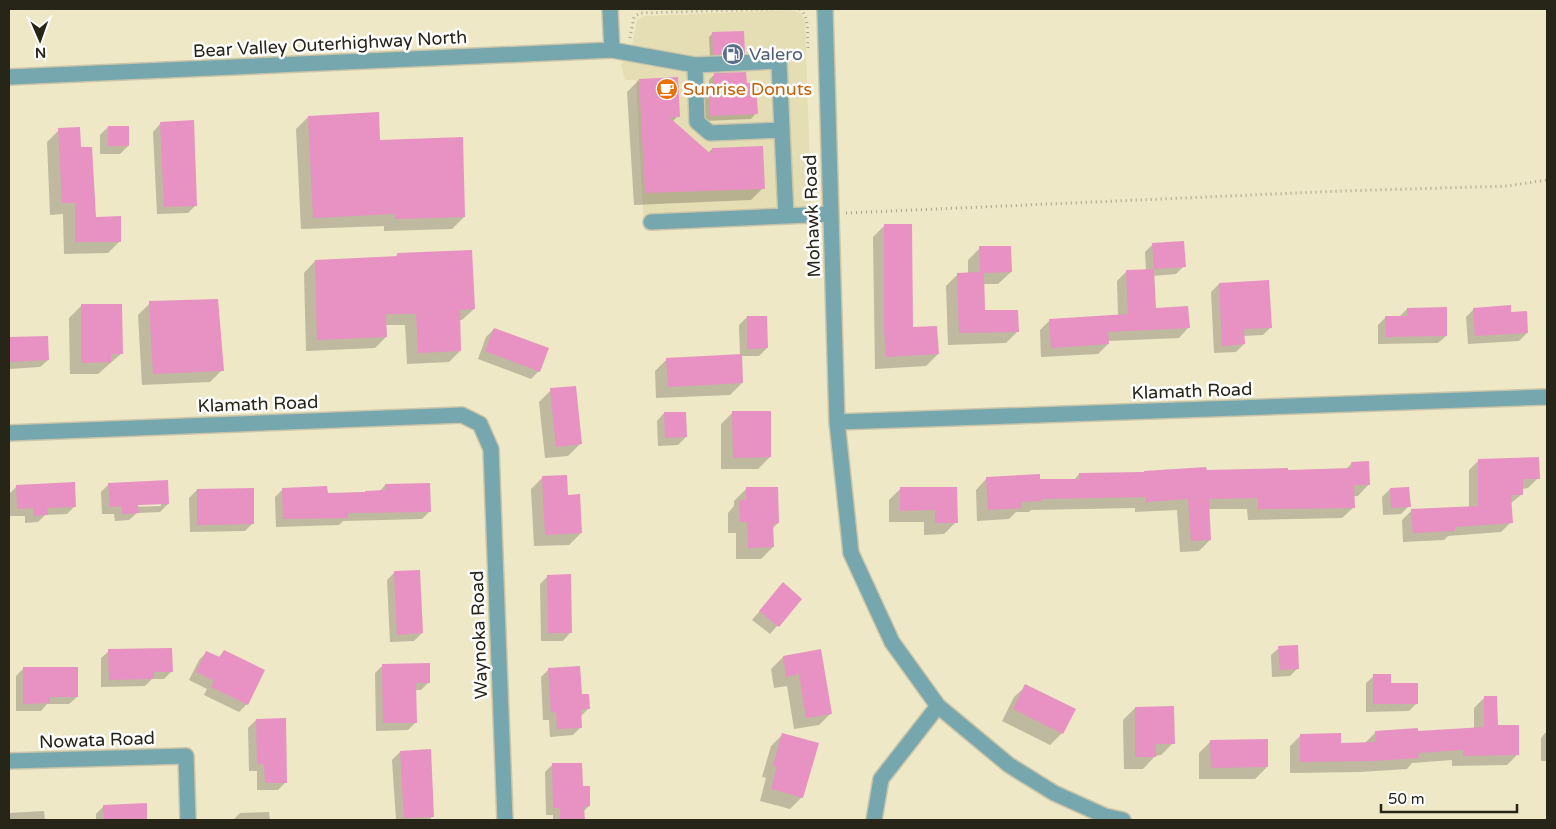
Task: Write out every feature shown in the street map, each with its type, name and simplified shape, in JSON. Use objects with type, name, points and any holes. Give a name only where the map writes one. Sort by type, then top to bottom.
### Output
[{"type":"street","points":[[610,9],[619,51]]},
{"type":"street","name":"Mohawk Road","points":[[825,9],[838,422],[851,553],[892,642],[938,706],[1009,766],[1046,789],[1105,816],[1123,820]]},
{"type":"street","name":"Bear Valley Outerhighway North","points":[[9,77],[619,51],[696,65],[779,61],[782,130]]},
{"type":"street","points":[[696,65],[698,122],[710,133],[782,130],[786,216]]},
{"type":"street","points":[[652,222],[831,214]]},
{"type":"street","name":"Klamath Road","points":[[838,422],[1547,397]]},
{"type":"street","name":"Klamath Road","points":[[9,433],[462,415],[480,424],[491,449]]},
{"type":"street","name":"Waynoka Road","points":[[491,449],[505,820]]},
{"type":"street","points":[[874,820],[881,779],[938,706]]},
{"type":"street","name":"Nowata Road","points":[[9,761],[186,756],[188,820]]},
{"type":"path","points":[[619,51],[630,44],[634,17],[640,13],[774,9]]},
{"type":"path","points":[[831,214],[1341,191],[1508,186],[1547,180]]},
{"type":"shaded area","points":[[791,10],[801,13],[805,22],[812,223],[644,230],[636,80],[625,80],[621,65],[631,51],[637,20],[645,16]]},
{"type":"building","points":[[744,31],[745,53],[713,55],[712,32]]},
{"type":"building","points":[[746,72],[747,83],[756,83],[758,114],[710,116],[709,85],[714,85],[714,73]]},
{"type":"building","points":[[678,77],[680,117],[669,117],[712,155],[712,148],[763,146],[765,189],[645,193],[639,79]]},
{"type":"building","points":[[379,112],[380,140],[463,137],[465,217],[395,219],[395,214],[313,218],[308,116]]},
{"type":"building","points":[[194,120],[197,206],[164,207],[160,122]]},
{"type":"building","points":[[108,126],[129,126],[129,146],[108,146]]},
{"type":"building","points":[[80,127],[81,147],[92,147],[96,217],[121,216],[121,242],[75,242],[75,203],[62,203],[58,128]]},
{"type":"building","points":[[884,224],[912,224],[913,327],[937,326],[939,354],[886,357],[884,328]]},
{"type":"building","points":[[1184,241],[1186,267],[1154,269],[1152,243]]},
{"type":"building","points":[[979,246],[1011,246],[1012,272],[984,273],[985,310],[1018,310],[1019,332],[959,333],[957,273],[980,272]]},
{"type":"building","points":[[472,250],[475,309],[460,310],[461,351],[418,353],[416,314],[386,314],[387,337],[317,340],[315,260],[398,256],[397,253]]},
{"type":"building","points":[[1154,269],[1156,308],[1188,306],[1190,328],[1108,332],[1109,344],[1051,348],[1049,319],[1128,314],[1126,270]]},
{"type":"building","points":[[1269,280],[1272,328],[1244,329],[1245,344],[1222,346],[1219,283]]},
{"type":"building","points":[[218,299],[224,371],[153,374],[149,301]]},
{"type":"building","points":[[81,304],[122,304],[123,354],[111,354],[111,362],[81,363]]},
{"type":"building","points":[[1511,305],[1511,312],[1527,311],[1528,333],[1475,336],[1473,308]]},
{"type":"building","points":[[1447,307],[1447,336],[1386,337],[1385,316],[1407,316],[1407,308]]},
{"type":"building","points":[[747,316],[767,316],[768,348],[747,349]]},
{"type":"building","points":[[494,328],[549,348],[540,372],[485,351]]},
{"type":"building","points":[[48,336],[49,360],[9,362],[9,337]]},
{"type":"building","points":[[742,354],[743,383],[668,387],[666,358]]},
{"type":"building","points":[[576,386],[582,444],[556,447],[550,388]]},
{"type":"building","points":[[732,411],[771,411],[771,457],[733,458]]},
{"type":"building","points":[[664,412],[686,412],[687,437],[665,438]]},
{"type":"building","points":[[1539,457],[1540,479],[1523,479],[1523,495],[1511,495],[1513,523],[1455,527],[1455,531],[1413,533],[1411,509],[1478,506],[1478,459]]},
{"type":"building","points":[[1369,461],[1370,485],[1354,485],[1355,508],[1258,509],[1258,498],[1209,499],[1211,540],[1191,541],[1188,499],[1146,502],[1146,497],[1041,499],[1041,501],[1022,502],[1022,508],[988,510],[986,477],[1040,474],[1040,479],[1079,479],[1079,473],[1144,472],[1206,467],[1207,470],[1352,468],[1351,462]]},
{"type":"building","points":[[567,475],[568,495],[580,494],[582,533],[545,535],[542,476]]},
{"type":"building","points":[[168,480],[169,504],[138,505],[139,513],[122,514],[122,506],[110,507],[108,483]]},
{"type":"building","points":[[75,482],[76,507],[47,508],[48,515],[33,516],[33,508],[17,509],[16,485]]},
{"type":"building","points":[[430,483],[431,512],[348,513],[348,518],[283,519],[282,488],[327,486],[328,493],[365,492],[385,490],[385,484]]},
{"type":"building","points":[[746,487],[778,487],[779,523],[773,524],[774,547],[748,548],[747,522],[740,522],[739,500],[746,500]]},
{"type":"building","points":[[900,487],[957,487],[958,523],[935,523],[935,510],[900,511]]},
{"type":"building","points":[[1409,487],[1411,507],[1391,508],[1390,488]]},
{"type":"building","points":[[254,488],[254,524],[197,525],[197,489]]},
{"type":"building","points":[[420,570],[423,633],[397,635],[394,571]]},
{"type":"building","points":[[571,574],[572,633],[548,633],[547,575]]},
{"type":"building","points":[[783,582],[802,599],[779,627],[759,611]]},
{"type":"building","points":[[1298,645],[1299,669],[1280,670],[1278,646]]},
{"type":"building","points":[[172,648],[173,672],[154,672],[154,679],[109,680],[108,649]]},
{"type":"building","points":[[821,649],[832,714],[806,718],[799,674],[786,677],[783,656]]},
{"type":"building","points":[[224,650],[265,670],[248,705],[211,687],[214,681],[196,672],[206,651],[220,657]]},
{"type":"building","points":[[430,663],[430,683],[416,683],[417,723],[383,723],[382,664]]},
{"type":"building","points":[[580,666],[582,694],[589,694],[590,709],[581,709],[582,728],[557,729],[556,712],[551,713],[548,668]]},
{"type":"building","points":[[23,667],[78,667],[78,697],[50,697],[50,703],[23,704]]},
{"type":"building","points":[[1373,674],[1391,674],[1391,683],[1418,683],[1418,704],[1373,704]]},
{"type":"building","points":[[1025,684],[1076,709],[1063,734],[1013,709]]},
{"type":"building","points":[[1484,696],[1497,696],[1498,725],[1519,725],[1519,755],[1463,756],[1463,750],[1418,753],[1419,758],[1300,762],[1300,734],[1341,733],[1341,743],[1376,742],[1375,731],[1418,728],[1418,731],[1484,727]]},
{"type":"building","points":[[1174,706],[1175,744],[1156,744],[1156,757],[1135,757],[1135,707]]},
{"type":"building","points":[[286,718],[287,783],[265,783],[264,764],[257,764],[256,719]]},
{"type":"building","points":[[782,733],[819,743],[803,798],[771,789],[777,767],[773,766]]},
{"type":"building","points":[[1268,739],[1268,767],[1211,768],[1210,740]]},
{"type":"building","points":[[431,749],[434,817],[404,818],[400,751]]},
{"type":"building","points":[[552,763],[582,763],[583,786],[590,786],[590,806],[584,807],[585,820],[560,820],[560,808],[553,808]]},
{"type":"building","points":[[147,803],[147,820],[104,820],[103,805]]},
{"type":"place","name":"Valero","points":[[733,54]]},
{"type":"place","name":"Sunrise Donuts","points":[[667,89]]}]
